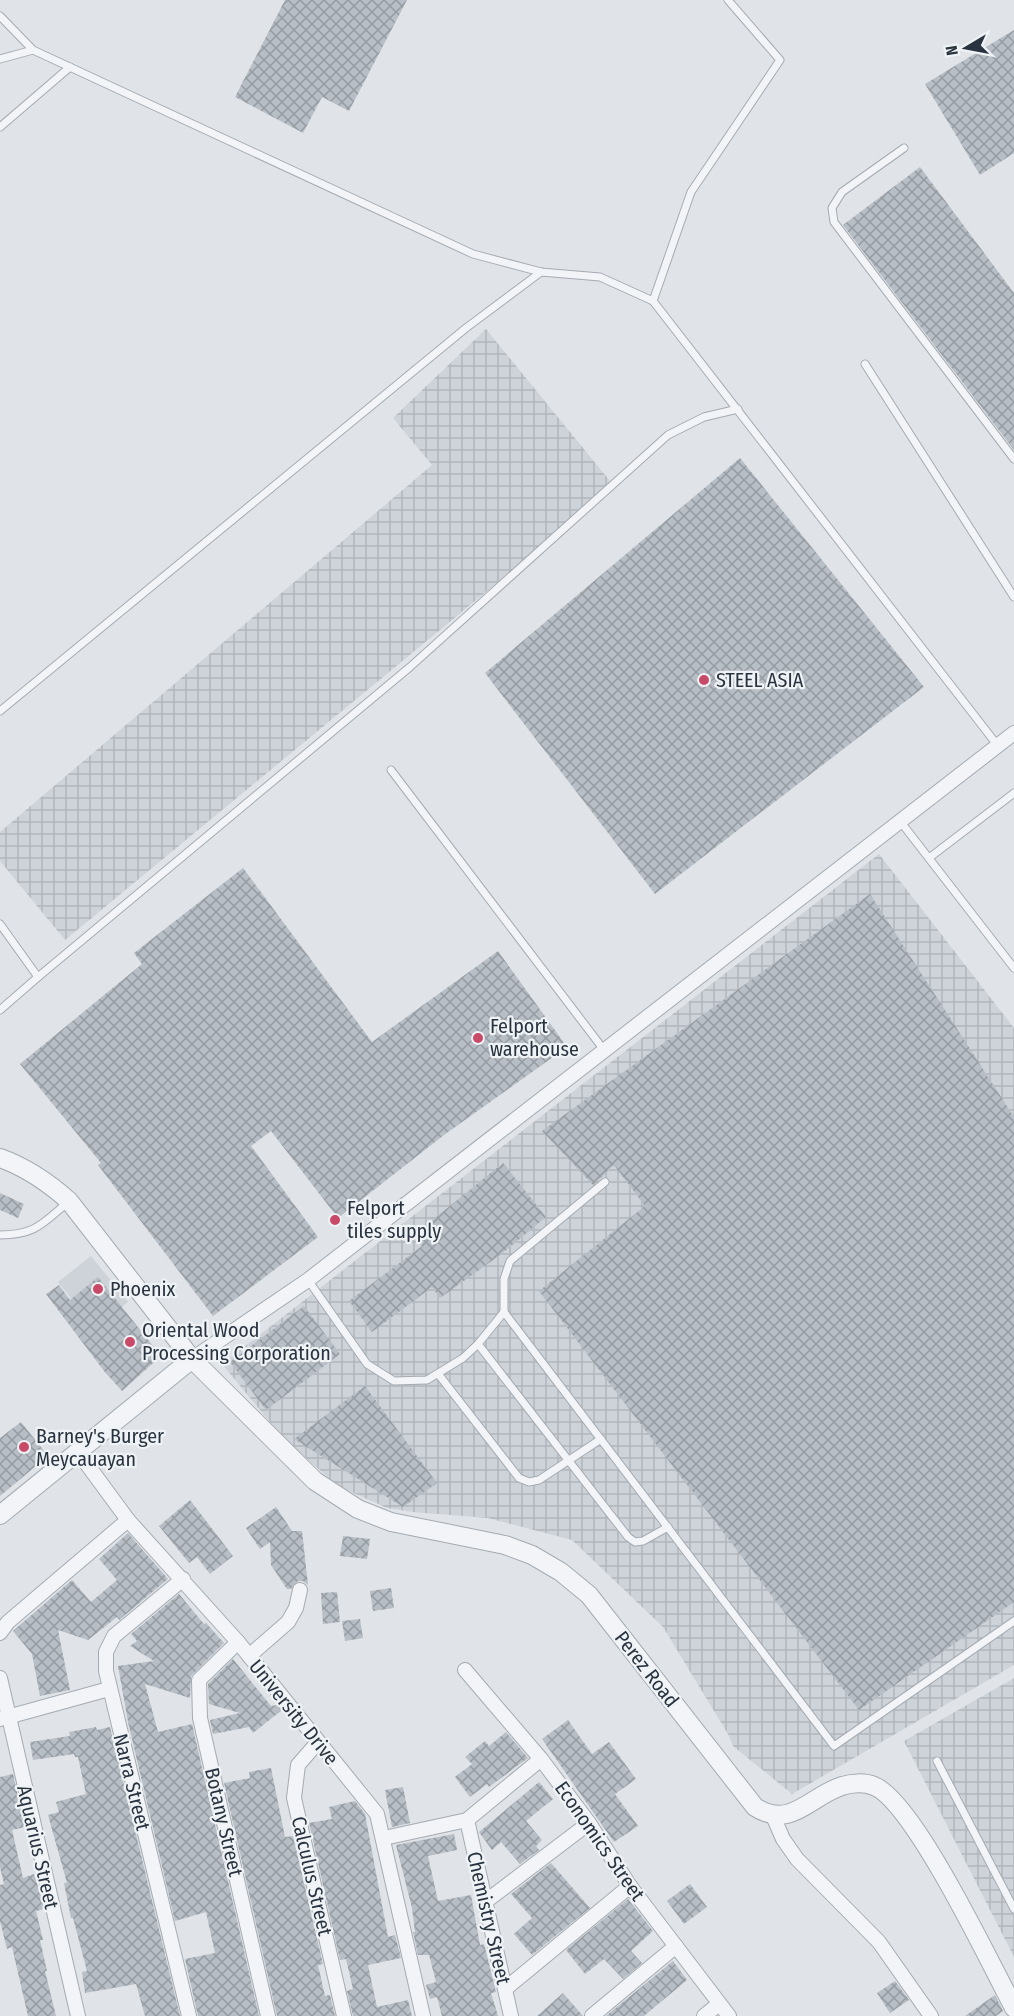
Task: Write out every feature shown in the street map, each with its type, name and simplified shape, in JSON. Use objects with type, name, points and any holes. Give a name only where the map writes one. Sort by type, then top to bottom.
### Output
[{"type":"street","points":[[0,1515],[192,1359],[308,1280],[1014,733]]},
{"type":"street","name":"Perez Road","points":[[0,1158],[14,1163],[60,1192],[69,1201],[192,1359],[315,1481],[358,1509],[392,1522],[505,1545],[532,1555],[561,1572],[589,1595],[755,1807],[773,1816]]},
{"type":"street","name":"University Drive","points":[[78,1452],[128,1520],[238,1642],[377,1814],[423,2016]]},
{"type":"street","points":[[0,1633],[8,1622],[128,1520]]},
{"type":"street","name":"Narra Street","points":[[183,1579],[114,1636],[106,1652],[106,1671],[189,2016]]},
{"type":"street","points":[[249,1656],[288,1622],[296,1608],[300,1590]]},
{"type":"street","name":"Botany Street","points":[[238,1642],[199,1680],[200,1718],[268,2016]]},
{"type":"street","name":"Economics Street","points":[[465,1670],[541,1759],[589,1823],[630,1886],[729,2016]]},
{"type":"street","name":"Aquarius Street","points":[[0,1678],[4,1718],[78,2016]]},
{"type":"street","points":[[4,1718],[109,1689]]},
{"type":"street","name":"Calculus Street","points":[[318,1742],[298,1765],[294,1798],[344,2016]]},
{"type":"street","points":[[384,1838],[467,1820],[541,1759]]},
{"type":"street","points":[[931,2016],[879,1942],[846,1906],[797,1859],[783,1839],[773,1816],[801,1809],[842,1786],[866,1784],[884,1792],[922,1840],[1012,2000]]},
{"type":"street","name":"Chemistry Street","points":[[467,1820],[511,2016]]},
{"type":"street","points":[[485,1902],[589,1823]]},
{"type":"street","points":[[505,1989],[630,1886]]},
{"type":"street","points":[[591,2016],[676,1946]]},
{"type":"street","points":[[704,2016],[719,2004]]},
{"type":"lane","points":[[653,301],[691,192],[780,60],[728,0]]},
{"type":"lane","points":[[0,16],[33,50],[473,254],[541,272],[600,277],[653,301],[998,746]]},
{"type":"lane","points":[[0,59],[33,50]]},
{"type":"lane","points":[[0,127],[70,67]]},
{"type":"lane","points":[[904,148],[842,192],[832,208],[834,222],[1014,459]]},
{"type":"lane","points":[[0,711],[466,328],[541,272]]},
{"type":"lane","points":[[865,364],[1014,597]]},
{"type":"lane","points":[[0,1010],[410,668],[668,435],[704,417],[738,409]]},
{"type":"lane","points":[[391,770],[604,1050]]},
{"type":"lane","points":[[929,858],[1014,793]]},
{"type":"lane","points":[[900,821],[1014,968]]},
{"type":"lane","points":[[0,924],[38,977]]},
{"type":"lane","points":[[605,1182],[510,1261],[504,1279],[504,1312],[834,1746],[1014,1621]]},
{"type":"lane","points":[[0,1235],[20,1235],[39,1227],[69,1201]]},
{"type":"lane","points":[[308,1280],[367,1364],[394,1381],[427,1380],[439,1375],[478,1344],[504,1312]]},
{"type":"lane","points":[[478,1344],[628,1537],[636,1542],[643,1541],[668,1527]]},
{"type":"lane","points":[[439,1375],[519,1478],[529,1482],[538,1480],[602,1439]]},
{"type":"lane","points":[[937,1761],[1014,1909]]},
{"type":"shaded area","points":[[486,329],[614,486],[65,940],[0,861],[0,832],[432,465],[393,418]]},
{"type":"shaded area","points":[[879,854],[1014,1028],[1014,1665],[792,1794],[733,1746],[663,1627],[572,1540],[488,1518],[387,1508],[338,1486],[283,1438],[222,1364]]},
{"type":"shaded area","points":[[91,1256],[128,1302],[95,1328],[58,1282]]},
{"type":"shaded area","points":[[1014,1678],[1014,1957],[904,1741]]},
{"type":"building","points":[[285,0],[407,0],[349,111],[322,97],[303,133],[235,97]]},
{"type":"building","points":[[1014,30],[1014,153],[980,175],[925,84]]},
{"type":"building","points":[[920,167],[1014,293],[1014,450],[843,225]]},
{"type":"building","name":"STEEL ASIA","points":[[740,458],[924,687],[655,894],[485,673]]},
{"type":"building","points":[[243,868],[372,1042],[498,951],[567,1047],[444,1135],[338,1218],[271,1131],[251,1146],[318,1237],[213,1316],[98,1165],[101,1163],[20,1064],[142,964],[134,953]]},
{"type":"building","points":[[870,894],[1014,1117],[1014,1602],[859,1710],[539,1291],[645,1206],[614,1165],[593,1185],[542,1131]]},
{"type":"building","points":[[503,1163],[546,1217],[500,1255],[440,1298],[432,1287],[372,1332],[349,1301],[422,1246],[414,1235]]},
{"type":"building","points":[[0,1193],[24,1204],[18,1218],[0,1210]]},
{"type":"building","points":[[98,1277],[161,1356],[122,1391],[104,1371],[46,1294],[59,1285],[70,1300]]},
{"type":"building","points":[[304,1306],[340,1354],[266,1410],[230,1362]]},
{"type":"building","points":[[365,1386],[437,1483],[403,1507],[294,1439]]},
{"type":"building","points":[[21,1422],[48,1456],[0,1496],[0,1438]]},
{"type":"building","points":[[190,1500],[233,1556],[210,1574],[197,1557],[189,1563],[159,1526]]},
{"type":"building","points":[[276,1507],[292,1531],[302,1531],[308,1585],[303,1581],[298,1581],[291,1589],[287,1589],[271,1565],[270,1542],[260,1549],[246,1528]]},
{"type":"building","points":[[128,1533],[168,1579],[119,1620],[117,1617],[88,1640],[58,1630],[70,1690],[40,1696],[32,1654],[13,1631],[72,1580],[91,1602],[117,1580],[99,1559]]},
{"type":"building","points":[[343,1536],[370,1539],[367,1559],[340,1556]]},
{"type":"building","points":[[391,1588],[394,1608],[373,1611],[370,1591]]},
{"type":"building","points":[[337,1592],[340,1622],[323,1624],[321,1593]]},
{"type":"building","points":[[179,1594],[204,1624],[206,1623],[224,1643],[191,1676],[190,1698],[145,1684],[158,1732],[192,1724],[259,2016],[198,2016],[185,1959],[215,1953],[206,1912],[175,1921],[128,1722],[118,1666],[154,1661],[130,1646],[137,1641],[131,1634]]},
{"type":"building","points":[[360,1619],[363,1638],[345,1641],[342,1621]]},
{"type":"building","points":[[233,1659],[271,1706],[277,1705],[282,1710],[253,1733],[249,1727],[213,1734],[210,1720],[240,1713],[209,1704],[208,1684]]},
{"type":"building","points":[[568,1720],[592,1754],[609,1742],[636,1779],[615,1794],[638,1826],[614,1842],[542,1739]]},
{"type":"building","points":[[96,1727],[97,1730],[110,1727],[180,2016],[145,2016],[136,1984],[85,1993],[82,1972],[87,1971],[73,1918],[71,1918],[64,1883],[67,1883],[48,1815],[59,1812],[56,1802],[86,1794],[78,1757],[74,1754],[33,1760],[30,1742],[70,1736],[69,1732]]},
{"type":"building","points":[[506,1732],[528,1758],[489,1787],[487,1784],[470,1797],[455,1777],[472,1764],[465,1757],[485,1741],[489,1746]]},
{"type":"building","points":[[271,1768],[285,1837],[293,1836],[323,1964],[318,1965],[325,1996],[330,1995],[335,2016],[277,2016],[224,1783],[250,1778],[249,1772]]},
{"type":"building","points":[[13,1774],[25,1827],[12,1830],[23,1878],[34,1874],[42,1900],[44,1909],[36,1911],[43,1940],[40,1940],[47,1971],[45,1971],[56,2016],[28,2016],[12,1947],[7,1949],[0,1921],[0,1885],[4,1884],[0,1867],[0,1777]]},
{"type":"building","points":[[539,1782],[553,1799],[526,1821],[542,1840],[536,1846],[539,1850],[520,1864],[501,1842],[492,1850],[479,1832]]},
{"type":"building","points":[[403,1787],[410,1823],[392,1827],[385,1790]]},
{"type":"building","points":[[355,1801],[365,1814],[388,1937],[395,1935],[401,1958],[368,1965],[377,2007],[408,2000],[412,2016],[353,2016],[347,1991],[353,1989],[346,1959],[340,1960],[309,1823],[332,1819],[329,1807]]},
{"type":"building","points":[[454,1834],[457,1850],[428,1856],[438,1901],[471,1895],[480,1945],[484,1944],[496,1992],[491,1993],[498,2016],[442,2016],[437,1997],[430,1999],[426,1985],[436,1982],[429,1955],[418,1955],[413,1932],[415,1932],[412,1908],[396,1845]]},
{"type":"building","points":[[551,1863],[590,1908],[532,1955],[514,1934],[532,1918],[511,1894]]},
{"type":"building","points":[[690,1884],[707,1907],[684,1924],[667,1901]]},
{"type":"building","points":[[628,1899],[653,1931],[631,1951],[642,1963],[623,1979],[604,1959],[585,1974],[566,1950]]},
{"type":"building","points":[[673,1961],[687,1980],[644,2016],[606,2016]]},
{"type":"building","points":[[895,1981],[909,2000],[890,2013],[877,1993]]},
{"type":"building","points":[[563,1993],[583,2016],[537,2016]]},
{"type":"building","points":[[995,1995],[1003,2011],[996,2016],[965,2016]]},
{"type":"place","name":"STEEL ASIA","points":[[704,680]]},
{"type":"place","name":"Felport warehouse","points":[[478,1038]]},
{"type":"place","name":"Felport tiles supply","points":[[335,1220]]},
{"type":"place","name":"Phoenix","points":[[98,1289]]},
{"type":"place","name":"Oriental Wood Processing Corporation","points":[[130,1342]]},
{"type":"place","name":"Barney's Burger Meycauayan","points":[[24,1447]]}]
